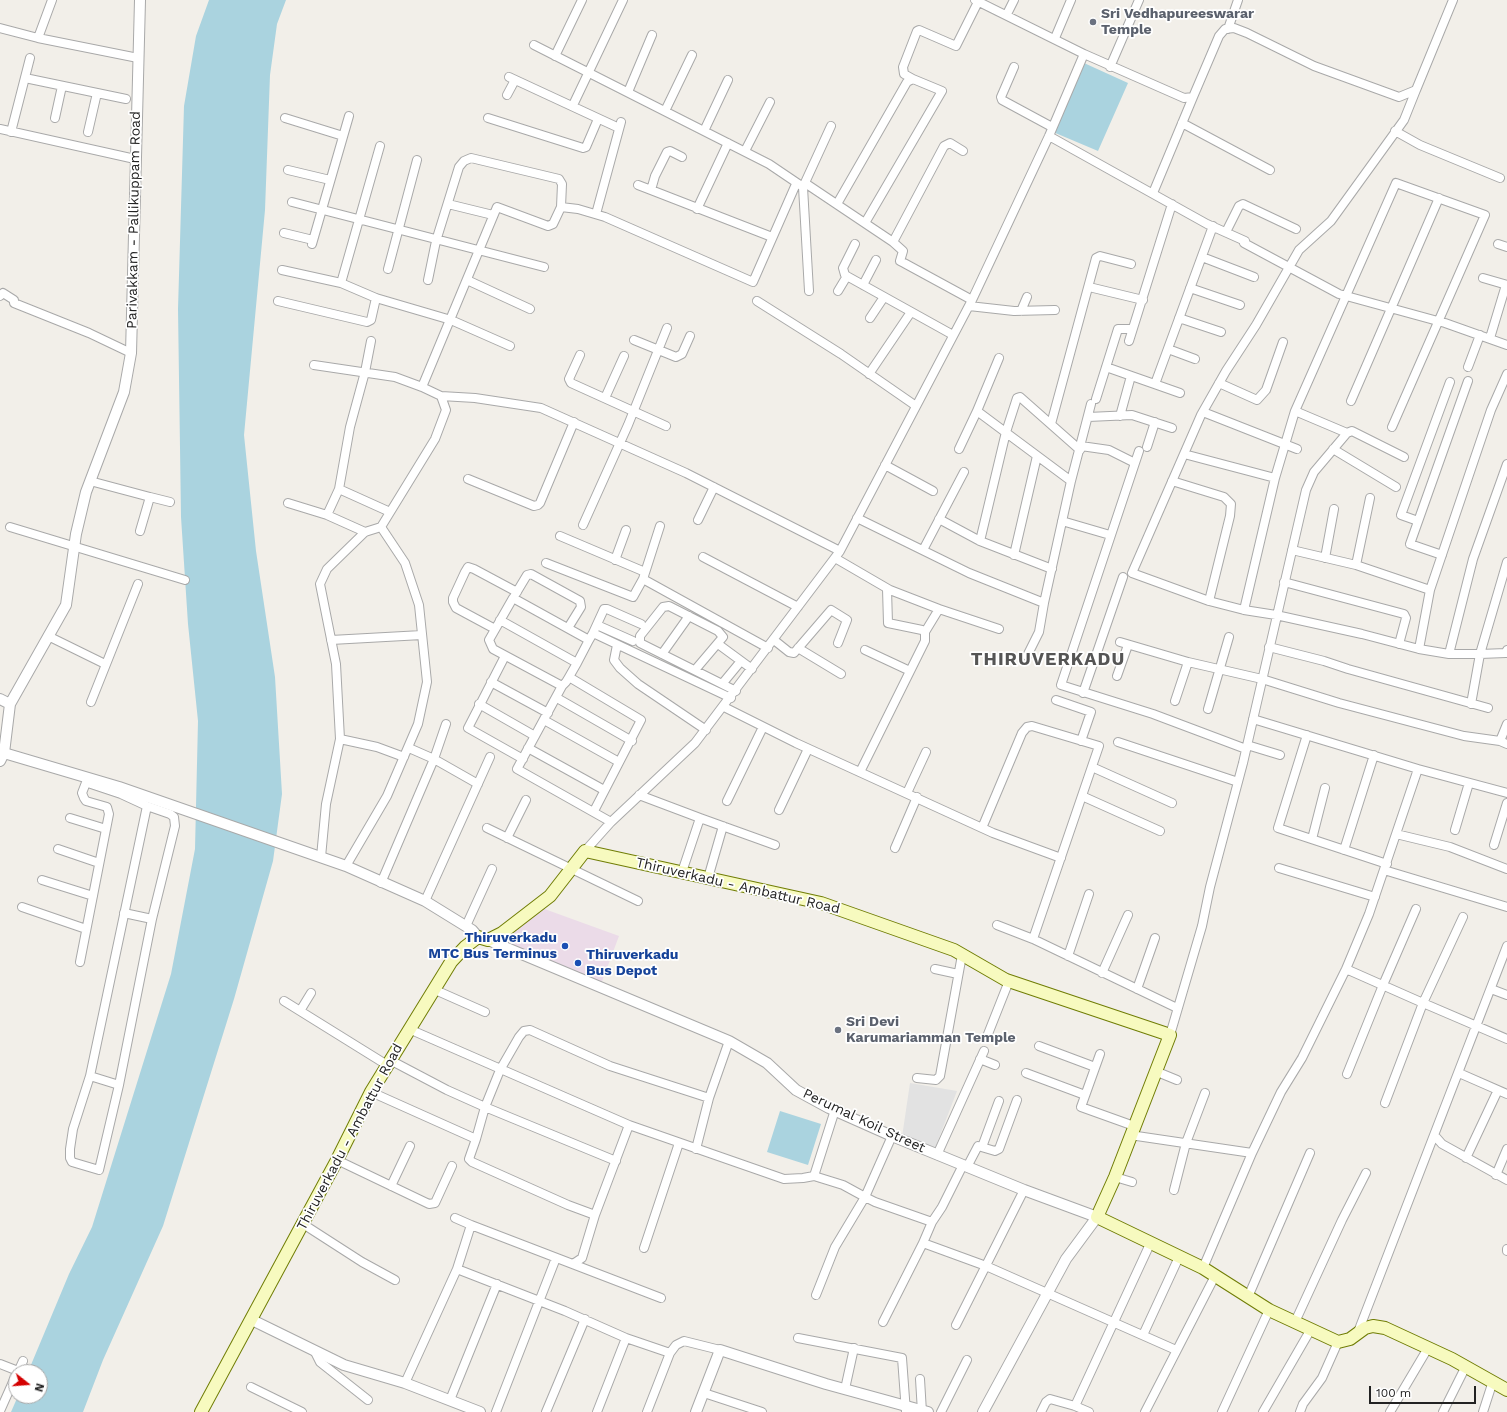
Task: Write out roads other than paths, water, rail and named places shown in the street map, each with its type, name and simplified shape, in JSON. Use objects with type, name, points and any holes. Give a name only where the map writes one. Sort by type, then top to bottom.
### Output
[{"type":"main road","name":"Thiruverkadu - Ambattur Road","points":[[202,1412],[337,1160],[371,1092],[451,962],[465,947],[502,933],[550,896],[585,851],[821,904],[962,955],[1009,981],[1170,1035]]},
{"type":"main road","points":[[1170,1035],[1115,1177],[1096,1217],[1203,1268],[1269,1310],[1338,1342],[1350,1339],[1365,1328],[1373,1326],[1385,1328],[1466,1366],[1507,1390]]},
{"type":"street","points":[[38,38],[52,0]]},
{"type":"street","name":"Parivakkam - Pallikuppam Road","points":[[10,704],[66,605],[74,545],[90,482],[124,392],[131,353],[140,0]]},
{"type":"street","points":[[555,56],[582,0]]},
{"type":"street","points":[[574,103],[623,0]]},
{"type":"street","points":[[865,223],[942,91],[904,74],[903,67],[917,31],[919,30],[956,46],[977,0],[1110,67],[1184,98],[1193,97]]},
{"type":"street","points":[[1007,14],[1014,0]]},
{"type":"street","points":[[1055,38],[1070,0]]},
{"type":"street","points":[[1110,67],[1139,0]]},
{"type":"street","points":[[1228,29],[1238,0]]},
{"type":"street","points":[[1453,0],[1404,120],[1331,221],[1299,250],[1256,324],[1219,383],[1203,412],[1132,573],[1209,601],[1244,610],[1276,614],[1419,649],[1449,654],[1506,653],[1507,650]]},
{"type":"street","points":[[0,28],[38,38],[138,58]]},
{"type":"street","points":[[1153,193],[1218,37],[1221,32],[1228,29],[1241,30],[1314,66],[1400,97],[1416,90]]},
{"type":"street","points":[[628,92],[652,35]]},
{"type":"street","points":[[534,45],[745,151],[769,164],[801,185],[837,204],[893,242],[903,251],[900,261],[970,303],[1022,311],[1055,310]]},
{"type":"street","points":[[665,111],[692,54]]},
{"type":"street","points":[[585,851],[611,822],[695,743],[724,707],[840,551],[970,303],[1049,136],[1084,54]]},
{"type":"street","points":[[11,132],[30,58]]},
{"type":"street","points":[[1014,67],[1001,97],[1002,100],[1052,127]]},
{"type":"street","points":[[25,78],[126,99]]},
{"type":"street","points":[[507,95],[512,78],[598,119],[620,125],[596,214]]},
{"type":"street","points":[[837,204],[907,82],[913,79]]},
{"type":"street","points":[[704,131],[728,80]]},
{"type":"street","points":[[55,118],[62,86]]},
{"type":"street","points":[[88,132],[97,93]]},
{"type":"street","points":[[745,151],[770,102]]},
{"type":"street","points":[[284,233],[313,242],[349,116]]},
{"type":"street","points":[[285,118],[343,136]]},
{"type":"street","points":[[488,118],[582,148],[586,147],[598,119]]},
{"type":"street","points":[[1182,123],[1270,170]]},
{"type":"street","points":[[561,207],[578,209],[596,214],[753,282],[772,237],[801,185],[831,126]]},
{"type":"street","points":[[0,129],[135,159]]},
{"type":"street","points":[[1395,131],[1420,145],[1500,178]]},
{"type":"street","points":[[1049,136],[1213,226],[1245,241],[1244,243],[1288,268],[1339,294],[1480,334],[1507,345]]},
{"type":"street","points":[[697,209],[728,143]]},
{"type":"street","points":[[893,242],[946,144],[950,143],[964,151]]},
{"type":"street","points":[[341,283],[380,146]]},
{"type":"street","points":[[651,190],[655,176],[667,152],[670,151],[682,157]]},
{"type":"street","points":[[422,387],[497,207],[551,226],[561,207],[562,184],[559,179],[471,158],[464,161],[459,167],[436,240],[428,280]]},
{"type":"street","points":[[388,269],[417,160]]},
{"type":"street","points":[[288,170],[330,180]]},
{"type":"street","points":[[1244,610],[1275,478],[1295,411],[1396,183],[1485,215],[1437,321],[1392,427]]},
{"type":"street","points":[[801,185],[809,291]]},
{"type":"street","points":[[638,186],[772,237]]},
{"type":"street","points":[[1351,401],[1439,198]]},
{"type":"street","points":[[292,202],[544,267]]},
{"type":"street","points":[[448,204],[493,215]]},
{"type":"street","points":[[1129,341],[1172,204]]},
{"type":"street","points":[[1226,232],[1239,206],[1243,204],[1296,229]]},
{"type":"street","points":[[1155,384],[1213,226]]},
{"type":"street","points":[[855,244],[844,268],[844,273],[846,276],[954,335]]},
{"type":"street","points":[[1498,244],[1507,247]]},
{"type":"street","points":[[1051,424],[1090,287],[1095,261],[1098,257],[1131,264]]},
{"type":"street","points":[[1202,257],[1254,277]]},
{"type":"street","points":[[863,285],[876,260]]},
{"type":"street","points":[[282,270],[341,283],[376,298],[451,320],[510,346]]},
{"type":"street","points":[[838,291],[846,276]]},
{"type":"street","points":[[1483,278],[1507,285],[1490,338]]},
{"type":"street","points":[[467,280],[530,309]]},
{"type":"street","points":[[1090,287],[1143,300]]},
{"type":"street","points":[[1190,288],[1240,305]]},
{"type":"street","points":[[0,296],[3,293],[14,300],[14,303],[89,333],[131,353]]},
{"type":"street","points":[[870,318],[884,297]]},
{"type":"street","points":[[1022,311],[1027,297]]},
{"type":"street","points":[[278,300],[367,322],[371,320],[376,298]]},
{"type":"street","points":[[757,301],[870,374],[916,406]]},
{"type":"street","points":[[870,374],[911,312]]},
{"type":"street","points":[[1179,318],[1221,332]]},
{"type":"street","points":[[583,525],[620,443],[667,328]]},
{"type":"street","points":[[1027,656],[1039,632],[1071,481],[1088,417],[1118,329],[1132,329]]},
{"type":"street","points":[[1468,367],[1480,334]]},
{"type":"street","points":[[634,340],[676,357],[682,354],[690,336]]},
{"type":"street","points":[[327,515],[339,489],[350,427],[371,341]]},
{"type":"street","points":[[1219,383],[1257,400],[1266,390],[1283,342]]},
{"type":"street","points":[[1168,349],[1195,359]]},
{"type":"street","points":[[580,355],[569,381],[666,426]]},
{"type":"street","points":[[605,398],[624,356]]},
{"type":"street","points":[[959,449],[999,358]]},
{"type":"street","points":[[314,365],[364,374],[395,377],[441,396],[475,398],[541,408],[714,487],[840,551]]},
{"type":"street","points":[[1106,367],[1180,393]]},
{"type":"street","points":[[1419,649],[1430,590],[1491,410],[1507,374]]},
{"type":"street","points":[[1120,416],[1131,376]]},
{"type":"street","points":[[1442,555],[1410,544],[1468,380]]},
{"type":"street","points":[[1418,521],[1401,515],[1450,382]]},
{"type":"street","points":[[321,857],[326,804],[340,739],[336,664],[320,584],[326,569],[365,532],[380,527],[390,512],[435,439],[446,410],[441,396]]},
{"type":"street","points":[[980,541],[1006,432],[1015,400],[1018,397],[1080,448],[1109,450],[1135,464]]},
{"type":"street","points":[[977,411],[1071,481]]},
{"type":"street","points":[[1295,411],[1347,433]]},
{"type":"street","points":[[1203,412],[1297,449]]},
{"type":"street","points":[[1088,417],[1132,415],[1172,428]]},
{"type":"street","points":[[468,479],[534,506],[538,506],[574,422]]},
{"type":"street","points":[[1147,447],[1155,422]]},
{"type":"street","points":[[1170,1035],[1202,926],[1210,887],[1247,747],[1276,614],[1306,490],[1314,472],[1347,433],[1352,431],[1404,457]]},
{"type":"street","points":[[1333,449],[1396,487]]},
{"type":"street","points":[[1139,451],[1060,684],[1061,686],[1153,714],[1247,747],[1280,755]]},
{"type":"street","points":[[1184,454],[1275,478]]},
{"type":"street","points":[[1014,555],[1037,456]]},
{"type":"street","points":[[1449,654],[1473,559],[1507,464]]},
{"type":"street","points":[[886,465],[933,491]]},
{"type":"street","points":[[923,550],[964,472]]},
{"type":"street","points":[[1172,481],[1224,497],[1231,504],[1230,516],[1209,601]]},
{"type":"street","points":[[90,482],[170,502]]},
{"type":"street","points":[[698,520],[714,487]]},
{"type":"street","points":[[339,489],[390,512]]},
{"type":"street","points":[[140,531],[150,497]]},
{"type":"street","points":[[1356,565],[1370,498]]},
{"type":"street","points":[[288,503],[327,515],[365,532]]},
{"type":"street","points":[[1325,558],[1334,509]]},
{"type":"street","points":[[857,518],[969,573],[1044,603]]},
{"type":"street","points":[[939,519],[980,541],[1052,569]]},
{"type":"street","points":[[1062,521],[1110,535]]},
{"type":"street","points":[[546,563],[632,597],[635,595],[644,576],[660,526]]},
{"type":"street","points":[[10,527],[74,545],[185,580]]},
{"type":"street","points":[[346,866],[387,796],[409,748],[418,724],[427,682],[419,605],[405,563],[380,527]]},
{"type":"street","points":[[615,560],[626,530]]},
{"type":"street","points":[[560,536],[615,560],[768,648]]},
{"type":"street","points":[[1292,550],[1356,565],[1430,590]]},
{"type":"street","points":[[703,557],[798,607]]},
{"type":"street","points":[[835,558],[887,589],[939,609],[999,629]]},
{"type":"street","points":[[1471,704],[1480,654],[1507,562]]},
{"type":"street","points":[[495,629],[456,608],[453,602],[453,598],[468,567],[474,569],[568,628],[617,645],[730,698]]},
{"type":"street","points":[[562,686],[505,656],[490,646],[490,640],[515,595],[527,576],[531,574],[580,601],[581,607],[568,628]]},
{"type":"street","points":[[1083,693],[1123,577]]},
{"type":"street","points":[[1284,582],[1404,614],[1406,618],[1399,644]]},
{"type":"street","points":[[91,702],[138,584]]},
{"type":"street","points":[[887,589],[888,623],[918,628],[925,632]]},
{"type":"street","points":[[695,670],[723,637],[721,633],[669,606],[663,607],[640,636],[640,643],[736,691]]},
{"type":"street","points":[[611,822],[594,811],[517,769],[557,698],[562,686],[577,663],[604,610],[607,609],[641,624]]},
{"type":"street","points":[[860,772],[924,644],[925,632],[939,609]]},
{"type":"street","points":[[774,640],[790,653],[794,653],[831,610],[847,620],[838,643]]},
{"type":"street","points":[[662,654],[689,616]]},
{"type":"street","points":[[500,620],[577,663]]},
{"type":"street","points":[[597,625],[633,641]]},
{"type":"street","points":[[331,640],[422,635]]},
{"type":"street","points":[[48,636],[105,664]]},
{"type":"street","points":[[1208,709],[1229,637]]},
{"type":"street","points":[[1120,642],[1188,662],[1262,679],[1340,703],[1464,736],[1503,742],[1507,724]]},
{"type":"street","points":[[718,644],[752,669]]},
{"type":"street","points":[[617,645],[614,660],[620,668],[638,684],[706,730]]},
{"type":"street","points":[[1117,676],[1128,645]]},
{"type":"street","points":[[1269,647],[1324,661],[1488,708]]},
{"type":"street","points":[[798,648],[841,674]]},
{"type":"street","points":[[865,650],[910,671]]},
{"type":"street","points":[[505,656],[468,728],[523,759]]},
{"type":"street","points":[[722,684],[741,661]]},
{"type":"street","points":[[1176,701],[1188,662]]},
{"type":"street","points":[[569,677],[642,720],[594,811]]},
{"type":"street","points":[[491,682],[619,762]]},
{"type":"street","points":[[557,698],[632,740]]},
{"type":"street","points":[[0,699],[10,704],[2,757]]},
{"type":"street","points":[[1056,700],[1091,712],[1081,741]]},
{"type":"street","points":[[480,704],[535,736]]},
{"type":"street","points":[[724,707],[808,749],[917,797],[982,828],[1061,858]]},
{"type":"street","points":[[1253,718],[1418,769],[1507,793]]},
{"type":"street","points":[[381,883],[434,759],[446,724]]},
{"type":"street","points":[[982,828],[1022,733],[1027,727],[1032,726],[1099,746],[1033,939]]},
{"type":"street","points":[[727,801],[763,727]]},
{"type":"street","points":[[1307,735],[1278,828],[1344,850],[1386,867],[1507,907]]},
{"type":"street","points":[[340,739],[377,747],[404,757]]},
{"type":"street","points":[[1118,742],[1238,782]]},
{"type":"street","points":[[409,748],[434,759],[478,784]]},
{"type":"street","points":[[528,748],[604,790]]},
{"type":"street","points":[[779,810],[808,749]]},
{"type":"street","points":[[907,793],[926,752]]},
{"type":"street","points":[[1344,850],[1374,756]]},
{"type":"street","name":"Perumal Koil Street","points":[[2,757],[87,779],[187,810],[346,866],[381,883],[425,901],[466,926],[483,939],[729,1041],[767,1063],[796,1090],[834,1110],[937,1155],[1096,1217]]},
{"type":"street","points":[[425,901],[490,757]]},
{"type":"street","points":[[1092,767],[1172,803]]},
{"type":"street","points":[[1203,1268],[1252,1153],[1281,1092],[1302,1058],[1346,969],[1386,867],[1418,769]]},
{"type":"street","points":[[87,779],[88,783],[121,794],[147,806],[170,814],[174,817],[175,826],[152,919],[119,1085],[100,1170],[76,1164],[70,1158],[70,1149],[73,1129],[90,1076],[147,806]]},
{"type":"street","points":[[80,962],[109,814],[108,808],[86,801],[84,798],[82,793],[87,779]]},
{"type":"street","points":[[1455,830],[1469,783]]},
{"type":"street","points":[[1312,839],[1325,788]]},
{"type":"street","points":[[639,795],[775,844]]},
{"type":"street","points":[[1082,796],[1160,831]]},
{"type":"street","points":[[895,848],[917,797]]},
{"type":"street","points":[[507,838],[526,800]]},
{"type":"street","points":[[1494,845],[1507,803]]},
{"type":"street","points":[[70,818],[106,829]]},
{"type":"street","points":[[682,872],[700,818]]},
{"type":"street","points":[[708,878],[723,826]]},
{"type":"street","points":[[487,828],[638,901]]},
{"type":"street","points":[[1396,834],[1450,847],[1507,869]]},
{"type":"street","points":[[58,849],[99,863]]},
{"type":"street","points":[[1278,868],[1375,897]]},
{"type":"street","points":[[466,926],[492,869]]},
{"type":"street","points":[[42,880],[93,896]]},
{"type":"street","points":[[1068,956],[1089,894]]},
{"type":"street","points":[[22,908],[86,930]]},
{"type":"street","points":[[1347,1074],[1416,909]]},
{"type":"street","points":[[124,913],[152,919]]},
{"type":"street","points":[[1102,973],[1128,915]]},
{"type":"street","points":[[1385,1103],[1423,1003],[1463,917]]},
{"type":"street","points":[[997,925],[1033,939],[1177,1008]]},
{"type":"street","points":[[1137,989],[1155,938]]},
{"type":"street","points":[[1357,1335],[1507,946]]},
{"type":"street","points":[[917,1078],[936,1080],[940,1076],[962,955]]},
{"type":"street","points":[[935,969],[958,974]]},
{"type":"street","points":[[1346,969],[1507,1039]]},
{"type":"street","points":[[988,1034],[1009,981]]},
{"type":"street","points":[[433,989],[485,1012]]},
{"type":"street","points":[[1491,989],[1507,995]]},
{"type":"street","points":[[300,1011],[312,993]]},
{"type":"street","points":[[284,1001],[389,1062],[447,1090],[616,1161]]},
{"type":"street","points":[[409,1029],[629,1125],[784,1179],[814,1176],[843,1185],[875,1202],[932,1222]]},
{"type":"street","points":[[595,1215],[568,1205],[472,1162],[470,1159],[485,1107],[500,1070],[524,1031],[530,1030],[610,1066],[709,1098]]},
{"type":"street","points":[[696,1149],[709,1098],[729,1041]]},
{"type":"street","points":[[1039,1046],[1095,1067]]},
{"type":"street","points":[[937,1155],[984,1051]]},
{"type":"street","points":[[1100,1054],[1081,1105],[1083,1108],[1132,1131],[1186,1144],[1252,1153]]},
{"type":"street","points":[[980,1060],[995,1065]]},
{"type":"street","points":[[1155,1071],[1177,1080]]},
{"type":"street","points":[[1026,1073],[1085,1095]]},
{"type":"street","points":[[1459,1073],[1507,1094]]},
{"type":"street","points":[[90,1076],[119,1085]]},
{"type":"street","points":[[1466,1158],[1498,1090]]},
{"type":"street","points":[[371,1092],[476,1139]]},
{"type":"street","points":[[1174,1190],[1186,1144],[1205,1093]]},
{"type":"street","points":[[883,1322],[932,1222],[976,1147],[982,1147],[995,1151],[999,1149],[1017,1100]]},
{"type":"street","points":[[982,1147],[1000,1101]]},
{"type":"street","points":[[814,1176],[834,1110]]},
{"type":"street","points":[[573,1264],[582,1258],[595,1215],[629,1125]]},
{"type":"street","points":[[816,1295],[835,1247],[865,1196],[892,1136]]},
{"type":"street","points":[[1435,1136],[1442,1144],[1507,1180]]},
{"type":"street","points":[[644,1248],[679,1143]]},
{"type":"street","points":[[391,1186],[410,1146]]},
{"type":"street","points":[[1496,1175],[1507,1149]]},
{"type":"street","points":[[1248,1297],[1310,1153]]},
{"type":"street","points":[[337,1160],[432,1204],[452,1166]]},
{"type":"street","points":[[1295,1322],[1342,1220],[1366,1173]]},
{"type":"street","points":[[1115,1177],[1132,1182]]},
{"type":"street","points":[[956,1325],[1024,1190]]},
{"type":"street","points":[[983,1412],[1048,1294],[1066,1258],[1096,1217]]},
{"type":"street","points":[[455,1218],[661,1298]]},
{"type":"street","points":[[303,1224],[362,1262],[395,1280]]},
{"type":"street","points":[[405,1383],[457,1269],[471,1225]]},
{"type":"street","points":[[923,1243],[986,1266],[1048,1294],[1114,1321],[1176,1350]]},
{"type":"street","points":[[1075,1406],[1150,1244]]},
{"type":"street","points":[[1143,1335],[1179,1257]]},
{"type":"street","points":[[496,1412],[556,1258]]},
{"type":"street","points":[[457,1269],[539,1300],[626,1338],[670,1352]]},
{"type":"street","points":[[1145,1412],[1215,1276]]},
{"type":"street","points":[[450,1400],[497,1284]]},
{"type":"street","points":[[1222,1412],[1269,1310]]},
{"type":"street","points":[[546,1412],[585,1319]]},
{"type":"street","points":[[252,1320],[344,1365],[405,1383],[480,1412]]},
{"type":"street","points":[[1263,1412],[1311,1329]]},
{"type":"street","points":[[597,1412],[626,1338]]},
{"type":"street","points":[[798,1338],[854,1348],[902,1359],[906,1409]]},
{"type":"street","points":[[648,1412],[670,1352],[684,1341],[720,1350],[906,1409],[924,1411],[920,1379]]},
{"type":"street","points":[[1300,1412],[1303,1404],[1322,1378],[1338,1342]]},
{"type":"street","points":[[845,1389],[854,1348]]},
{"type":"street","points":[[1390,1412],[1428,1348]]},
{"type":"street","points":[[314,1350],[320,1362],[368,1400]]},
{"type":"street","points":[[696,1412],[720,1350]]},
{"type":"street","points":[[941,1412],[967,1360]]},
{"type":"street","points":[[1443,1412],[1466,1366]]},
{"type":"street","points":[[1484,1412],[1493,1381]]},
{"type":"street","points":[[251,1387],[302,1412]]},
{"type":"street","points":[[704,1393],[751,1411],[762,1412]]},
{"type":"street","points":[[0,1412],[8,1394]]},
{"type":"street","points":[[1041,1412],[1048,1399],[1075,1406],[1089,1412]]},
{"type":"water","points":[[209,0],[286,0],[277,24],[270,75],[265,210],[244,435],[256,551],[275,677],[282,794],[273,861],[234,999],[163,1226],[103,1360],[83,1412],[11,1412],[14,1404],[48,1404],[48,1364],[31,1364],[69,1274],[92,1227],[171,974],[195,849],[198,721],[188,624],[181,517],[178,309],[184,106],[196,36]]},
{"type":"water","points":[[1084,63],[1128,83],[1098,151],[1053,132]]},
{"type":"water","points":[[780,1111],[821,1124],[808,1165],[767,1152]]},
{"type":"place","name":"Sri Vedhapureeswarar Temple","points":[[1093,22]]},
{"type":"place","name":"Thiruverkadu MTC Bus Terminus","points":[[565,946]]},
{"type":"place","name":"Thiruverkadu Bus Depot","points":[[578,963]]},
{"type":"place","name":"Sri Devi Karumariamman Temple","points":[[838,1030]]},
{"type":"district","name":"THIRUVERKADU","points":[[1048,660]]}]
